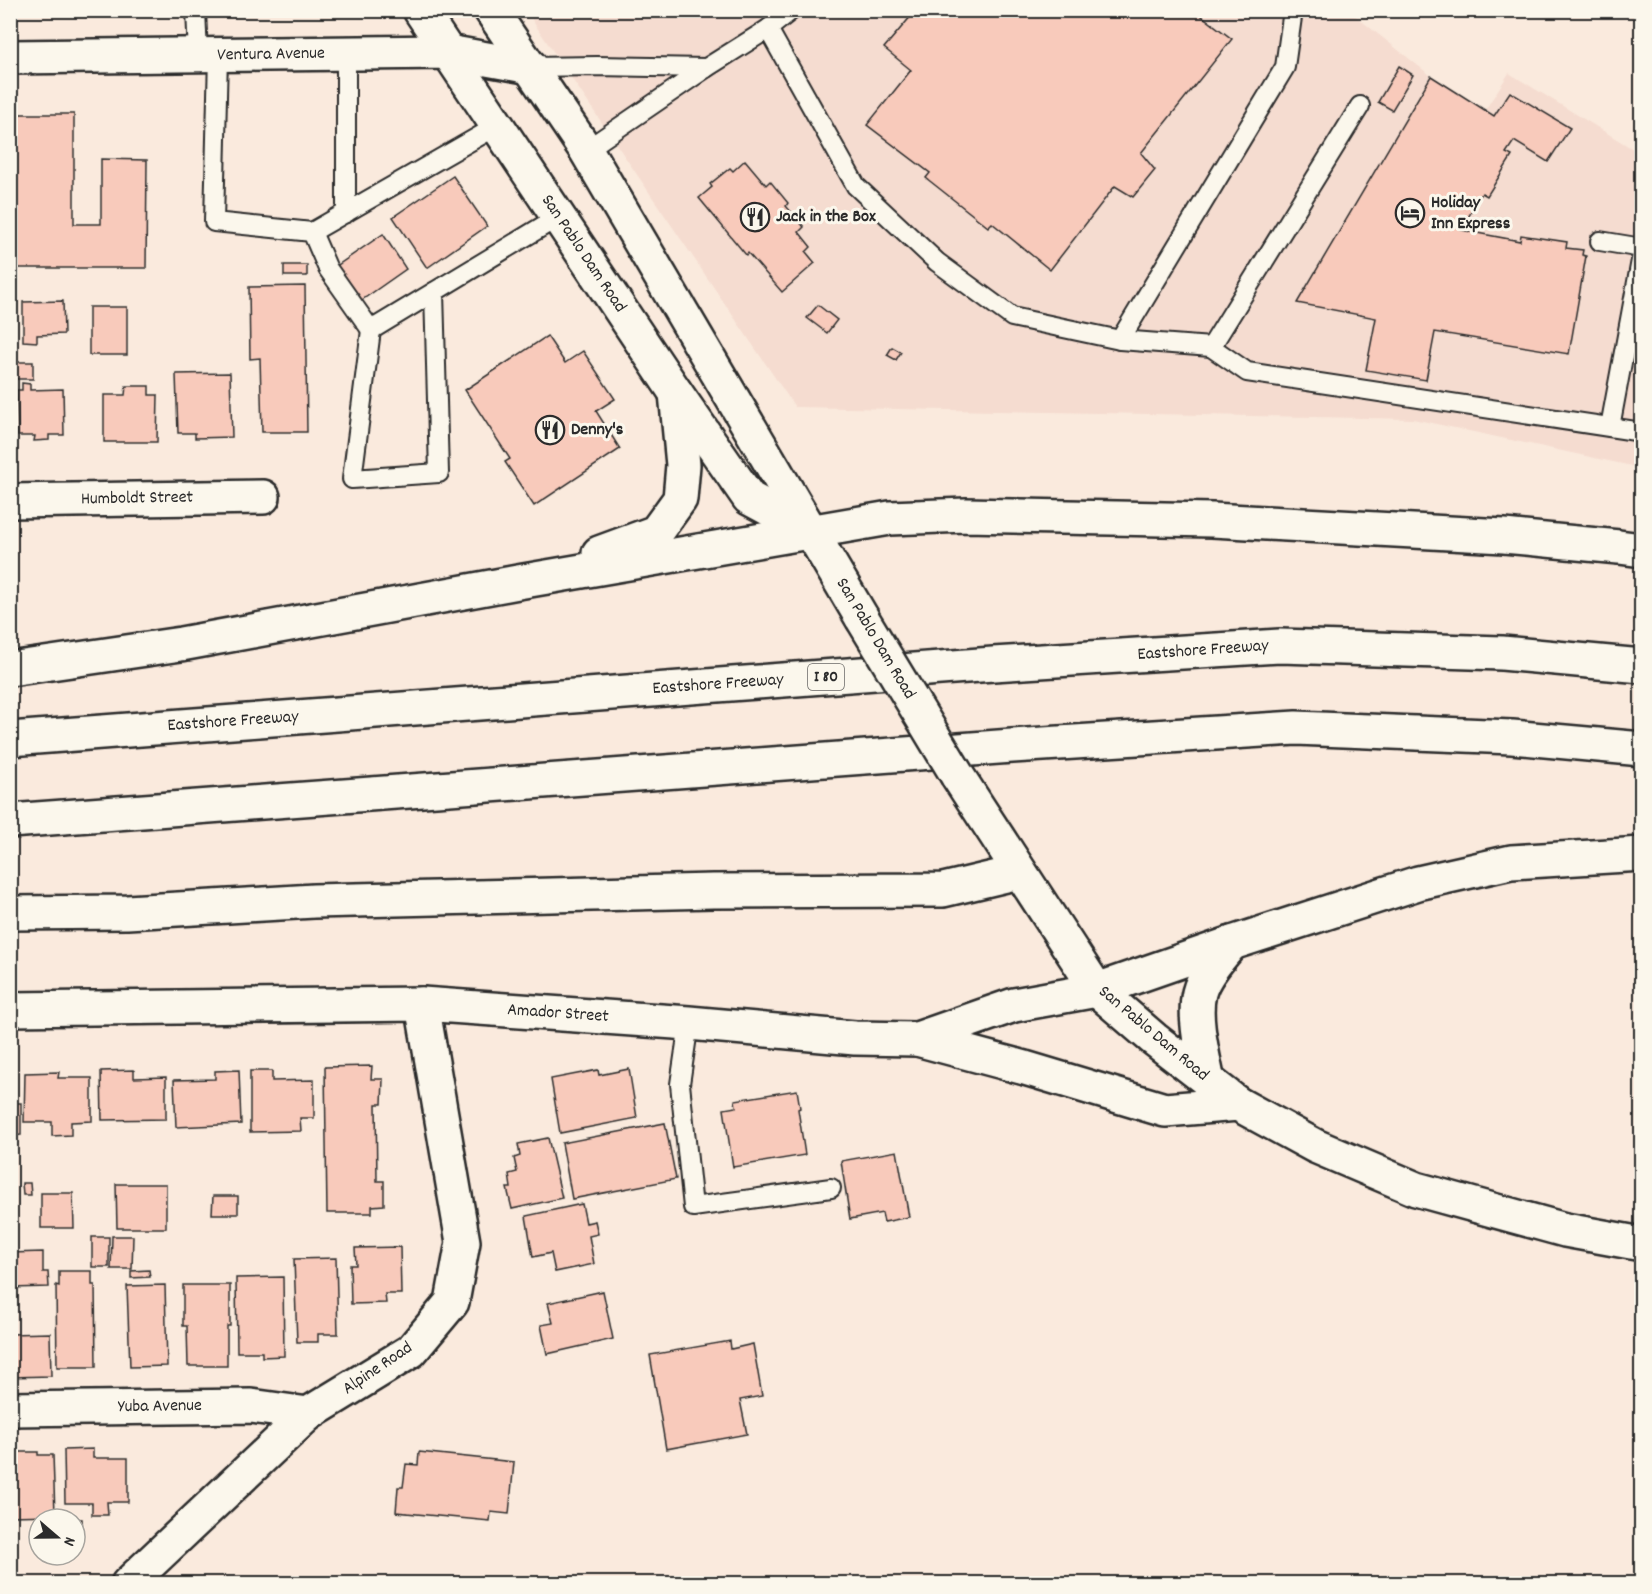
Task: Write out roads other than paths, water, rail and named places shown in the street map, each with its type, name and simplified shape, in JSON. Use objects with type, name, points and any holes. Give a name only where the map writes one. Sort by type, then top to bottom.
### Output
[{"type":"main road","name":"San Pablo Dam Road","points":[[420,10],[676,393],[749,498],[811,531]]},
{"type":"main road","name":"San Pablo Dam Road","points":[[491,10],[586,150],[957,775],[1097,990],[1154,1039],[1238,1104],[1315,1146],[1416,1189],[1565,1230],[1641,1244]]},
{"type":"main road","name":"Ventura Avenue","points":[[10,57],[448,52],[531,67]]},
{"type":"main road","points":[[518,582],[656,532],[680,499],[683,465],[676,393]]},
{"type":"main road","name":"Humboldt Street","points":[[10,501],[263,497]]},
{"type":"main road","points":[[10,669],[192,642],[518,582],[890,518],[966,515],[1200,520],[1504,536],[1641,550]]},
{"type":"main road","name":"Eastshore Freeway","points":[[10,739],[981,665],[1280,646],[1502,653],[1641,666]]},
{"type":"main road","points":[[10,821],[1012,746],[1296,728],[1512,737],[1641,749]]},
{"type":"main road","name":"Amador Street","points":[[10,1009],[422,1004],[689,1023],[855,1038],[916,1039],[1014,1005],[1097,990],[1232,943],[1418,883],[1511,862],[1641,854]]},
{"type":"main road","points":[[10,913],[127,912],[314,901],[713,891],[943,890],[1019,872]]},
{"type":"main road","points":[[1208,1082],[1199,1034],[1197,1007],[1199,992],[1213,966],[1232,943]]},
{"type":"main road","name":"Alpine Road","points":[[128,1584],[308,1414],[411,1352],[452,1302],[463,1242],[422,1004]]},
{"type":"main road","points":[[916,1039],[1025,1068],[1165,1110],[1238,1104]]},
{"type":"main road","name":"Yuba Avenue","points":[[10,1409],[251,1406],[308,1414]]},
{"type":"lane","points":[[196,10],[208,55],[214,222],[312,232],[497,126]]},
{"type":"lane","points":[[586,150],[706,68],[771,20],[792,10]]},
{"type":"lane","points":[[1120,340],[1285,67],[1293,10]]},
{"type":"lane","points":[[771,20],[856,186],[938,262],[1012,317],[1120,340],[1211,347],[1247,372],[1641,432]]},
{"type":"lane","points":[[346,54],[346,213]]},
{"type":"lane","points":[[531,67],[706,68]]},
{"type":"lane","points":[[1211,347],[1360,106]]},
{"type":"lane","points":[[370,330],[558,217]]},
{"type":"lane","points":[[312,232],[328,269],[370,330],[352,478],[439,473],[434,292]]},
{"type":"lane","points":[[1600,241],[1641,248]]},
{"type":"lane","points":[[1610,427],[1634,344],[1641,255]]},
{"type":"lane","points":[[689,1023],[680,1084],[693,1207],[831,1188]]},
{"type":"place","name":"Holiday Inn Express","points":[[1410,213]]},
{"type":"place","name":"Jack in the Box","points":[[755,217]]},
{"type":"place","name":"Denny's","points":[[550,430]]}]
